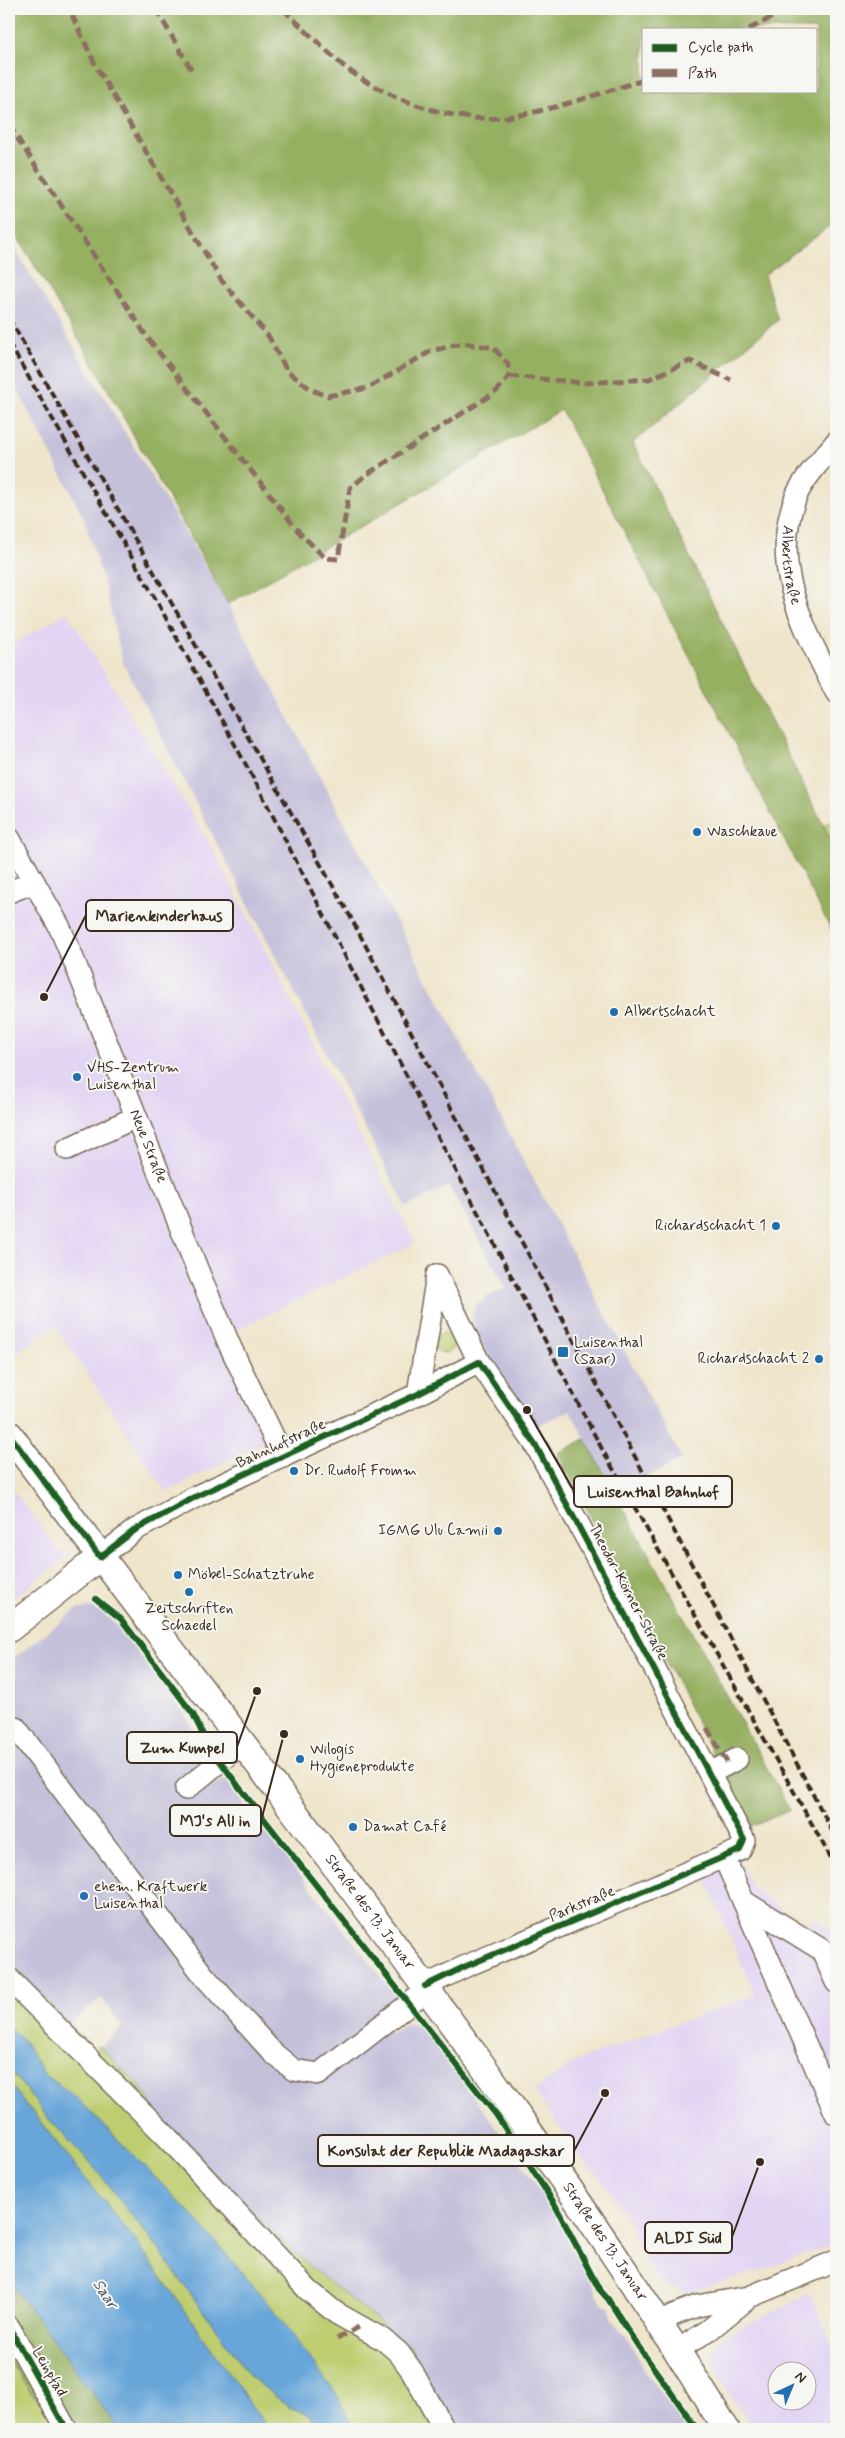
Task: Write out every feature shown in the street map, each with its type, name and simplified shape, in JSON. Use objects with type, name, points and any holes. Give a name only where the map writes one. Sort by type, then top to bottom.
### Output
[{"type":"main road","name":"Straße des 13. Januar","points":[[9,1434],[100,1558],[426,1988],[562,2177],[726,2429]]},
{"type":"main road","name":"Bahnhofstraße","points":[[9,1629],[100,1558]]},
{"type":"street","name":"Albertstraße","points":[[836,442],[808,476],[798,493],[785,542],[786,566],[797,611],[836,692]]},
{"type":"street","name":"Neue Straße","points":[[9,838],[72,956],[230,1346],[283,1457]]},
{"type":"street","points":[[9,892],[34,882]]},
{"type":"street","points":[[67,1149],[136,1117]]},
{"type":"street","name":"Theodor-Körner-Straße","points":[[418,1394],[437,1275],[479,1362],[535,1444],[744,1840]]},
{"type":"street","name":"Bahnhofstraße","points":[[100,1558],[144,1525],[197,1496],[418,1394],[479,1362]]},
{"type":"street","name":"Parkstraße","points":[[16,1728],[204,1976],[273,2053],[294,2070],[319,2074],[426,1988],[464,1967],[724,1858],[740,1850],[744,1840]]},
{"type":"street","points":[[186,1789],[241,1744]]},
{"type":"street","points":[[710,1773],[737,1759]]},
{"type":"street","points":[[724,1858],[836,2114]]},
{"type":"street","points":[[743,1901],[822,1950],[836,1982]]},
{"type":"street","points":[[9,1979],[168,2138],[308,2290],[336,2313],[384,2340],[399,2353],[412,2371],[444,2429]]},
{"type":"street","points":[[658,2324],[673,2314],[697,2306],[749,2298],[836,2261]]},
{"type":"street","points":[[676,2351],[709,2330],[749,2298]]},
{"type":"street","name":"Leinpfad","points":[[9,2327],[66,2429]]},
{"type":"shaded area","points":[[9,239],[228,604],[682,1459],[614,1494],[570,1410],[537,1426],[527,1418],[497,1374],[472,1317],[476,1305],[485,1300],[484,1298],[506,1288],[449,1186],[406,1207],[123,663],[105,587],[84,518],[9,373]]},
{"type":"shaded area","points":[[67,612],[212,847],[415,1243],[218,1339],[265,1441],[166,1492],[55,1325],[9,1358],[9,880],[16,877],[9,865],[9,647]]},
{"type":"shaded area","points":[[9,1485],[65,1558],[9,1602]]},
{"type":"shaded area","points":[[92,1608],[103,1612],[116,1624],[187,1719],[205,1751],[193,1770],[206,1786],[225,1780],[395,1994],[392,2003],[385,2011],[390,2032],[408,2023],[420,2026],[497,2128],[549,2203],[569,2244],[603,2304],[610,2308],[611,2317],[620,2331],[626,2335],[646,2372],[688,2429],[453,2429],[314,2270],[261,2221],[152,2110],[146,2093],[100,2047],[123,2027],[101,1998],[68,2025],[9,1961],[9,1662],[78,1609]]},
{"type":"shaded area","points":[[740,1860],[752,1887],[807,1928],[815,1917],[836,1933],[836,2243],[776,2265],[690,2292],[672,2288],[662,2283],[649,2267],[639,2250],[629,2223],[606,2186],[598,2175],[583,2161],[534,2091],[576,2061],[755,1995],[704,1875]]},
{"type":"shaded area","points":[[810,2293],[836,2353],[836,2418],[814,2429],[751,2429],[717,2371],[712,2353],[719,2339]]},
{"type":"green space","points":[[9,9],[836,9],[836,222],[764,275],[778,320],[633,443],[836,851],[836,931],[833,933],[561,410],[228,604],[94,365],[9,223]]},
{"type":"green space","points":[[836,819],[836,851],[824,825]]},
{"type":"green space","points":[[440,1333],[448,1333],[454,1339],[454,1347],[448,1353],[440,1353],[434,1347],[434,1339]]},
{"type":"green space","points":[[585,1439],[790,1810],[751,1827],[558,1453]]},
{"type":"green space","points":[[9,1961],[94,2051],[98,2046],[100,2047],[147,2093],[152,2110],[261,2221],[314,2270],[409,2346],[453,2429],[353,2429],[339,2398],[195,2218],[77,2098],[44,2074],[23,2040],[9,2026]]},
{"type":"green space","points":[[9,2068],[48,2118],[93,2166],[147,2234],[251,2377],[289,2407],[310,2414],[317,2429],[268,2429],[137,2243],[9,2083]]},
{"type":"green space","points":[[9,2280],[119,2429],[70,2429],[31,2393],[9,2361]]},
{"type":"green space","points":[[9,2361],[31,2393],[70,2429],[9,2429]]},
{"type":"green space","points":[[836,2418],[836,2429],[814,2429]]},
{"type":"water","points":[[9,2026],[23,2040],[44,2074],[77,2098],[195,2218],[279,2316],[339,2398],[353,2429],[317,2429],[310,2414],[289,2407],[251,2377],[147,2234],[93,2166],[48,2118],[9,2068]]},
{"type":"water","name":"Saar","points":[[9,2083],[137,2243],[268,2429],[119,2429],[9,2280]]},
{"type":"railway","points":[[9,318],[350,916],[836,1838]]},
{"type":"railway","points":[[9,343],[155,598],[257,785],[433,1127],[602,1449],[836,1867]]},
{"type":"marked path","points":[[9,125],[147,337],[299,532],[325,558],[338,559],[350,488],[366,475],[497,391],[509,376],[508,364],[494,348],[463,343],[431,351],[368,388],[327,396],[312,390],[287,371],[269,337],[221,280],[96,66],[69,9]]},
{"type":"marked path","points":[[156,9],[192,71]]},
{"type":"marked path","points":[[283,9],[341,64],[357,76],[395,96],[438,112],[460,116],[500,118],[537,112],[642,81]]},
{"type":"marked path","points":[[751,28],[788,9]]},
{"type":"marked path","points":[[509,376],[585,383],[649,379],[690,361],[731,380]]},
{"type":"marked path","points":[[707,1728],[728,1764]]},
{"type":"marked path","points":[[337,2339],[359,2327]]},
{"type":"cycle path","points":[[9,1434],[100,1557],[135,1530],[197,1496],[418,1394],[479,1362],[535,1444],[744,1840],[740,1850],[464,1967],[425,1986]]},
{"type":"cycle path","points":[[96,1599],[121,1619],[193,1714],[207,1743],[239,1787],[497,2116],[554,2203],[599,2289],[608,2299],[636,2343],[697,2429]]},
{"type":"cycle path","points":[[9,2327],[66,2429]]},
{"type":"place","name":"Waschkaue","points":[[697,832]]},
{"type":"place","name":"Marienkinderhaus","points":[[44,997]]},
{"type":"place","name":"Albertschacht","points":[[614,1012]]},
{"type":"place","name":"VHS-Zentrum Luisenthal","points":[[77,1077]]},
{"type":"place","name":"Richardschacht 1","points":[[776,1226]]},
{"type":"place","name":"Luisenthal (Saar)","points":[[563,1352]]},
{"type":"place","name":"Richardschacht 2","points":[[819,1359]]},
{"type":"place","name":"Luisenthal Bahnhof","points":[[527,1410]]},
{"type":"place","name":"Dr. Rudolf Fromm","points":[[294,1471]]},
{"type":"place","name":"IGMG Ulu Camii","points":[[498,1531]]},
{"type":"place","name":"Möbel-Schatztruhe","points":[[178,1575]]},
{"type":"place","name":"Zeitschriften Schaedel","points":[[189,1592]]},
{"type":"place","name":"Zum Kumpel","points":[[257,1691]]},
{"type":"place","name":"MJ's All in","points":[[284,1734]]},
{"type":"place","name":"Wilogis Hygieneprodukte","points":[[300,1759]]},
{"type":"place","name":"Damat Café","points":[[353,1827]]},
{"type":"place","name":"ehem. Kraftwerk Luisenthal","points":[[84,1896]]},
{"type":"place","name":"Konsulat der Republik Madagaskar","points":[[605,2093]]},
{"type":"place","name":"ALDI Süd","points":[[760,2162]]}]
